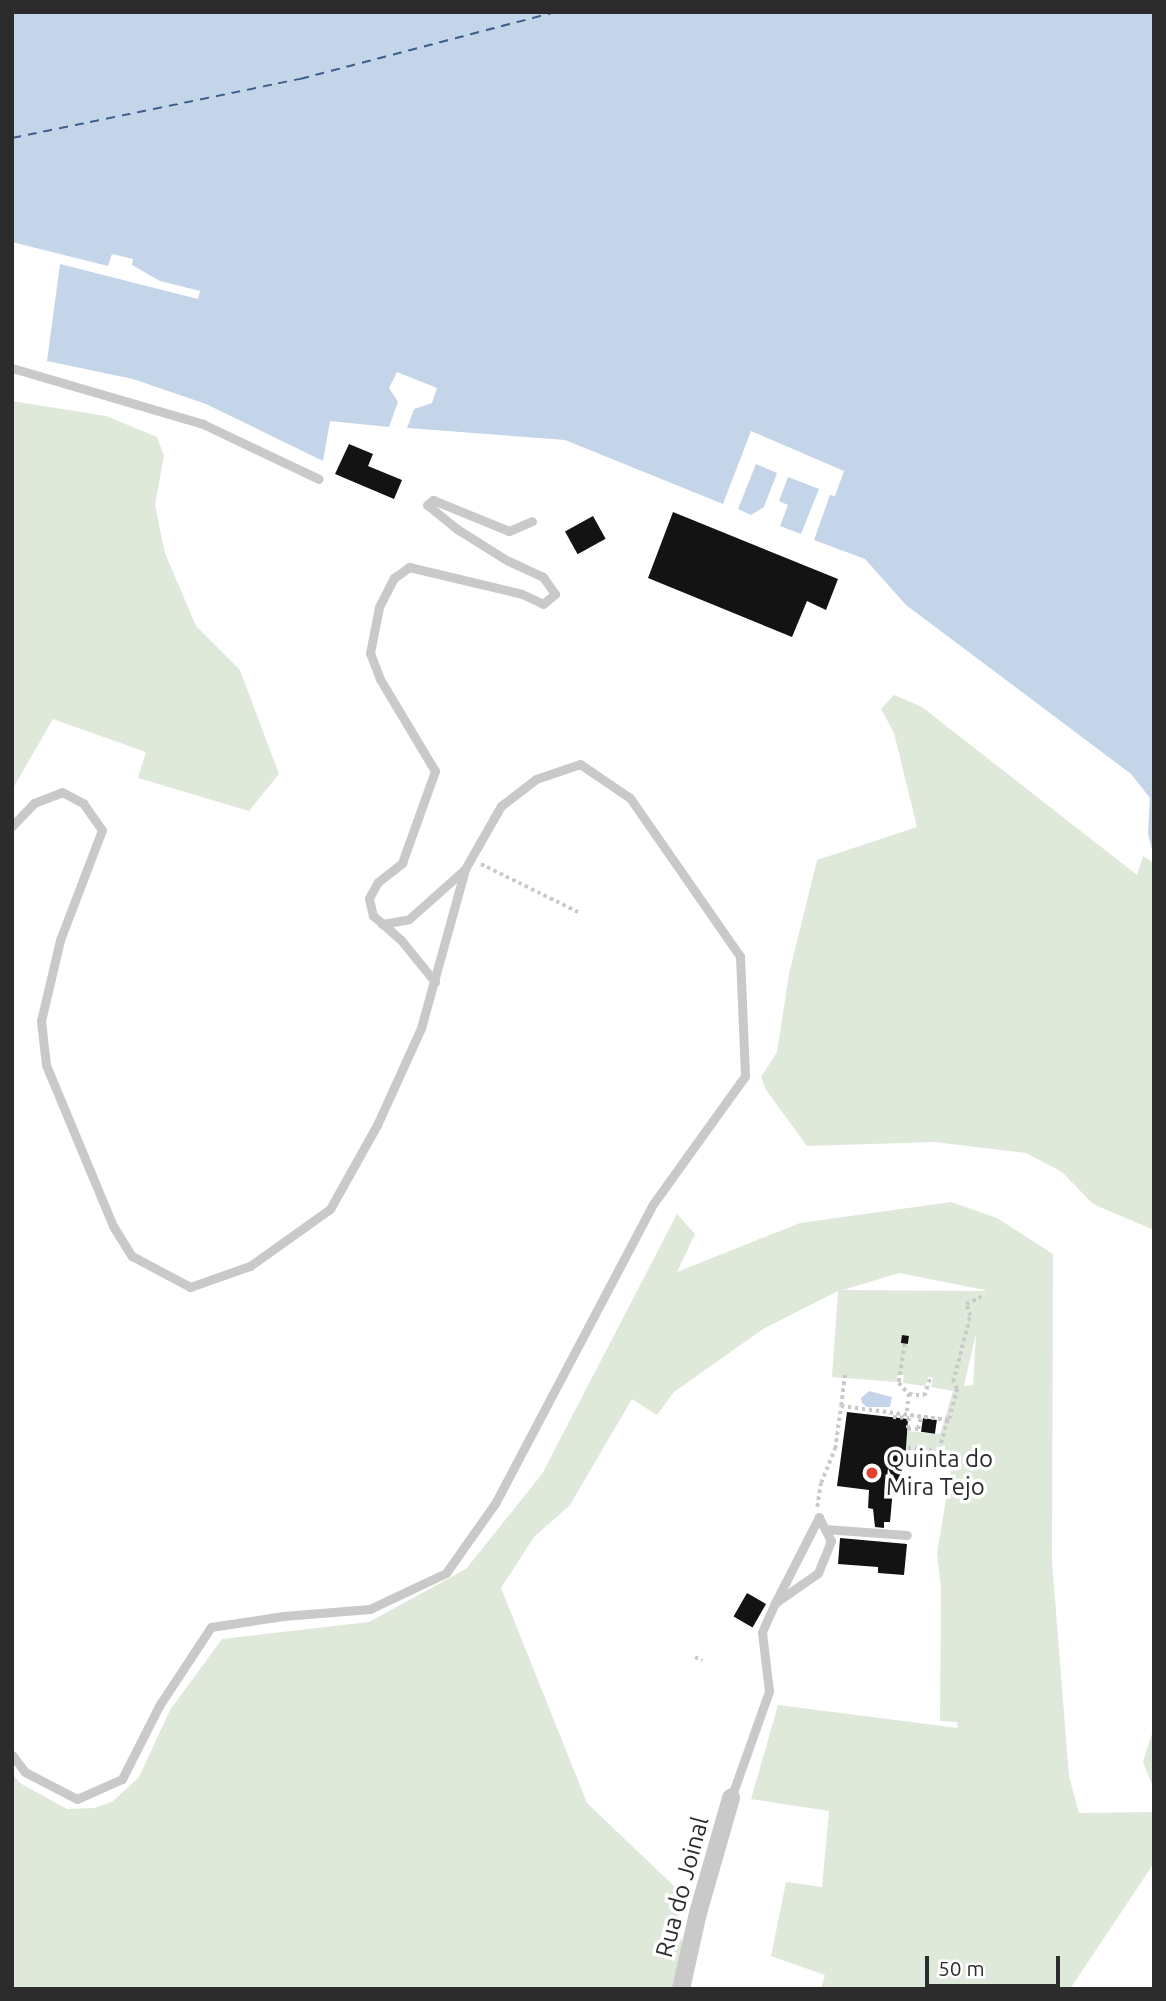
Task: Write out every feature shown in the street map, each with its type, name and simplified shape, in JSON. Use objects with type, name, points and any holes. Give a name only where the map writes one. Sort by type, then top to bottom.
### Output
[{"type":"street","name":"Rua do Joinal","points":[[681,1989],[698,1913],[731,1798]]},
{"type":"lane","points":[[12,368],[191,420],[319,479]]},
{"type":"lane","points":[[435,982],[401,940],[373,916],[369,898],[378,882],[402,863],[435,771],[404,713],[380,679],[370,653],[379,607],[394,578],[409,567],[522,594],[543,604],[555,594],[543,577],[508,561],[457,529],[427,505],[433,500],[509,531],[532,521]]},
{"type":"lane","points":[[12,826],[34,803],[62,792],[83,803],[102,830],[81,878],[41,1021],[46,1065],[113,1226],[132,1256],[190,1287],[250,1266],[330,1209],[377,1125],[421,1028],[465,869],[501,806],[536,779],[580,764],[630,798],[740,956],[744,1076],[653,1204],[496,1502],[446,1573],[370,1609],[283,1616],[211,1627],[159,1706],[122,1779],[77,1799],[25,1772],[12,1755]]},
{"type":"lane","points":[[382,924],[409,919],[465,869]]},
{"type":"lane","points":[[731,1798],[769,1691],[762,1632],[775,1603],[819,1517],[831,1541],[818,1573],[775,1603]]},
{"type":"lane","points":[[825,1529],[907,1535]]},
{"type":"path","points":[[480,864],[580,914]]},
{"type":"path","points":[[906,1448],[939,1452],[957,1389],[953,1382],[970,1316],[966,1304],[981,1297]]},
{"type":"path","points":[[905,1344],[899,1383],[909,1394],[924,1396],[930,1377]]},
{"type":"path","points":[[817,1509],[821,1483],[835,1449],[845,1376]]},
{"type":"path","points":[[907,1413],[909,1394]]},
{"type":"path","points":[[841,1406],[948,1420]]},
{"type":"path","points":[[893,1417],[909,1418],[908,1429],[918,1429],[920,1416]]},
{"type":"path","points":[[695,1657],[702,1660]]},
{"type":"green space","points":[[12,401],[106,416],[157,437],[164,456],[155,505],[165,553],[196,626],[240,670],[279,774],[249,811],[138,778],[146,752],[53,719],[12,790]]},
{"type":"green space","points":[[894,695],[922,707],[1137,875],[1143,856],[1154,863],[1154,1230],[1093,1204],[1062,1172],[1026,1153],[934,1142],[807,1146],[766,1090],[761,1077],[777,1052],[789,974],[817,860],[917,827],[894,733],[881,709]]},
{"type":"green space","points":[[951,1202],[997,1218],[1053,1254],[1052,1561],[1069,1776],[1079,1813],[1154,1812],[1154,1863],[1070,1989],[821,1989],[825,1975],[771,1956],[786,1882],[822,1887],[829,1811],[751,1799],[778,1705],[958,1728],[957,1722],[940,1721],[941,1588],[937,1553],[952,1464],[903,1459],[906,1431],[940,1434],[953,1391],[931,1387],[933,1378],[928,1377],[925,1386],[903,1383],[904,1375],[898,1375],[896,1382],[832,1377],[838,1291],[763,1329],[674,1392],[657,1415],[632,1399],[570,1505],[534,1537],[501,1588],[587,1803],[676,1888],[687,1989],[12,1989],[12,1774],[20,1783],[67,1809],[95,1808],[113,1801],[139,1777],[170,1710],[222,1639],[369,1622],[466,1569],[542,1474],[677,1214],[695,1234],[677,1272],[800,1223]],"holes":[[[899,1273],[985,1290],[985,1291],[843,1290]],[[976,1334],[973,1385],[965,1386],[964,1385]]]},
{"type":"green space","points":[[1154,1727],[1154,1789],[1143,1762]]},
{"type":"water","points":[[12,12],[1154,12],[1154,858],[1148,833],[1150,798],[1131,774],[906,605],[865,559],[814,540],[830,495],[835,496],[844,471],[751,431],[723,504],[565,440],[407,428],[414,409],[432,403],[437,388],[397,372],[389,388],[398,402],[389,427],[330,421],[323,461],[206,404],[133,379],[47,361],[60,264],[198,299],[200,291],[160,281],[132,265],[133,259],[112,254],[108,266],[12,242]]},
{"type":"water","points":[[756,464],[777,473],[764,507],[751,515],[738,509]]},
{"type":"water","points":[[788,477],[819,489],[801,534],[780,526],[788,505],[779,501]]},
{"type":"water","points":[[869,1391],[892,1397],[890,1407],[867,1407],[861,1398]]},
{"type":"building","points":[[349,444],[373,454],[368,466],[402,480],[394,499],[335,474]]},
{"type":"building","points":[[673,512],[838,579],[826,610],[807,601],[792,637],[648,578]]},
{"type":"building","points":[[593,516],[606,539],[578,554],[565,532]]},
{"type":"building","points":[[902,1335],[909,1336],[908,1344],[901,1343]]},
{"type":"building","name":"Quinta do Mira Tejo","points":[[847,1412],[908,1419],[903,1490],[893,1489],[890,1522],[884,1522],[884,1528],[875,1527],[873,1509],[868,1508],[869,1490],[837,1486]]},
{"type":"building","points":[[923,1418],[937,1420],[935,1434],[921,1432]]},
{"type":"building","points":[[840,1538],[907,1544],[904,1575],[878,1573],[878,1567],[838,1564]]},
{"type":"building","points":[[747,1593],[766,1604],[753,1627],[734,1616]]},
{"type":"ferry route","points":[[12,138],[300,79],[556,12]]},
{"type":"place","name":"Quinta do Mira Tejo","points":[[872,1473]]}]
